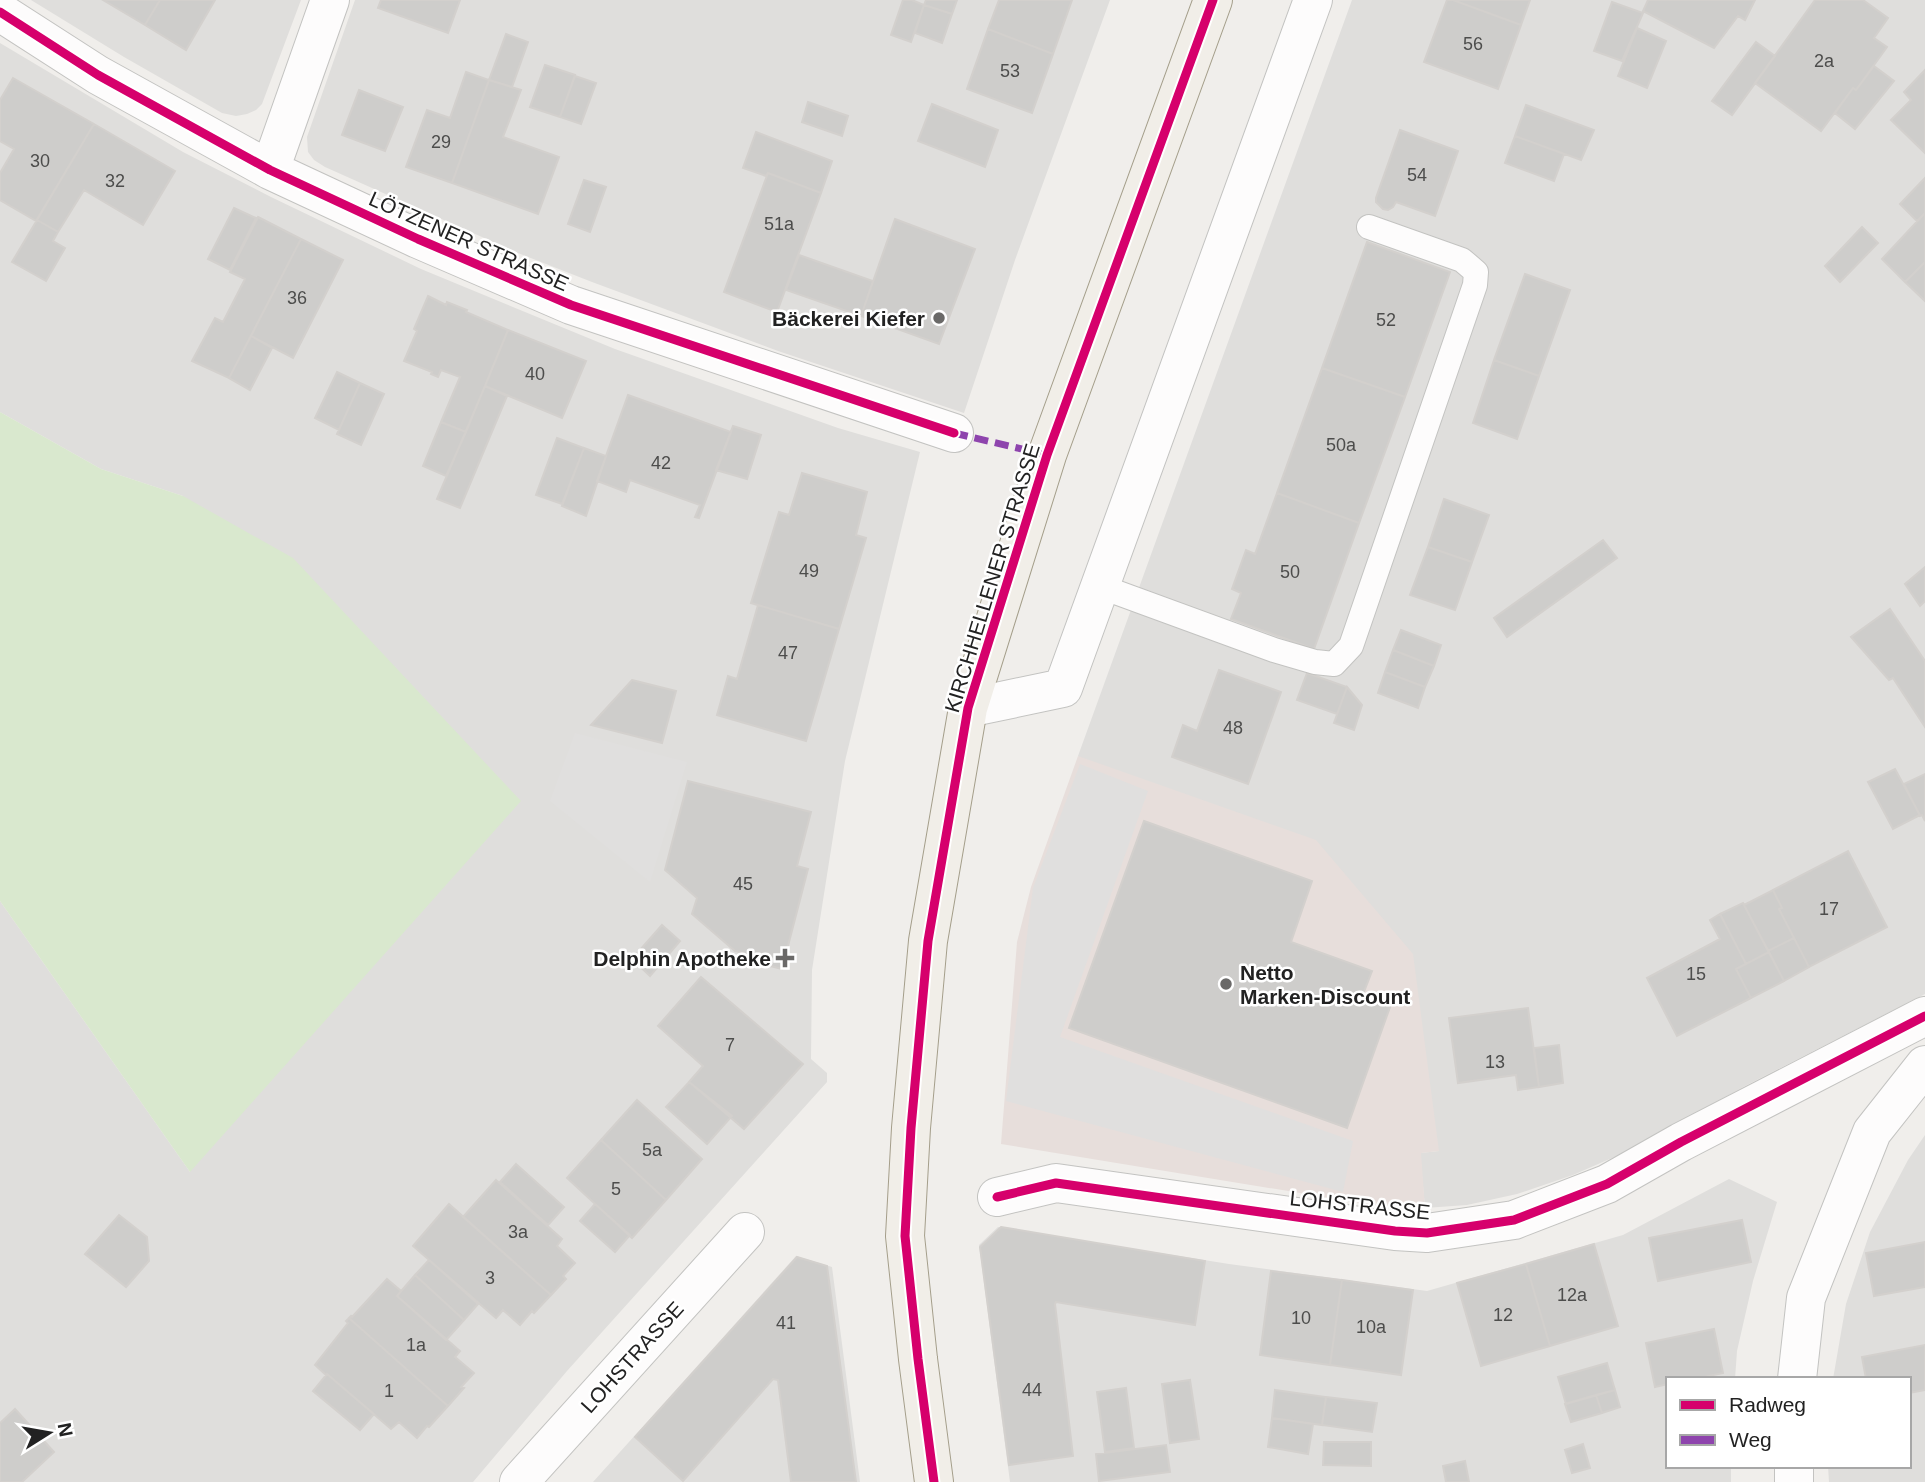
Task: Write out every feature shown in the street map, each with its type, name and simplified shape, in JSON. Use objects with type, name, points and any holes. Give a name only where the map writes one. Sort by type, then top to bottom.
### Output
[{"type":"main road","name":"KIRCHHELLENER STRASSE","points":[[934,1482],[905,1236],[911,1128],[928,941],[968,708],[1047,455],[1213,0]]},
{"type":"street","points":[[270,170],[330,0]]},
{"type":"street","name":"KIRCHHELLENER STRASSE","points":[[968,708],[1063,688],[1313,0]]},
{"type":"street","name":"LÖTZENER STRASSE","points":[[0,12],[98,75],[270,170],[418,239],[571,305],[954,433]]},
{"type":"street","name":"LOHSTRASSE","points":[[997,1198],[1056,1183],[1395,1231],[1427,1233],[1514,1220],[1607,1184],[1681,1142],[1925,1016]]},
{"type":"street","points":[[1797,1377],[1806,1298],[1872,1132],[1925,1065]]},
{"type":"street","name":"LOHSTRASSE","points":[[519,1482],[745,1232]]},
{"type":"lane","points":[[1099,586],[1274,650],[1315,662],[1334,664],[1351,646],[1475,285],[1476,272],[1462,260],[1369,227]]},
{"type":"shaded area","points":[[31,0],[301,0],[262,104],[256,110],[236,116],[222,113]]},
{"type":"shaded area","points":[[355,0],[1110,0],[1015,260],[964,413],[778,351],[592,282],[518,253],[314,160],[308,152],[307,137]]},
{"type":"shaded area","points":[[1352,0],[1925,0],[1925,994],[1745,1086],[1628,1151],[1573,1175],[1517,1194],[1467,1205],[1425,1208],[1420,1153],[1439,1151],[1078,756]]},
{"type":"shaded area","points":[[0,43],[183,152],[421,269],[615,349],[838,428],[920,452],[845,761],[812,970],[811,1059],[827,1073],[827,1082],[567,1371],[473,1482],[0,1482],[0,901],[190,1172],[183,496],[101,469],[0,412]]},
{"type":"shaded area","points":[[575,733],[687,762],[650,882],[550,801]]},
{"type":"shaded area","points":[[1078,756],[1316,840],[1413,954],[1439,1151],[1421,1153],[1425,1208],[1373,1205],[1001,1144],[1017,942],[1031,887]]},
{"type":"shaded area","points":[[1080,764],[1148,791],[1060,1037],[1353,1141],[1343,1192],[1006,1101],[1033,888]]},
{"type":"shaded area","points":[[1925,1135],[1925,1482],[1829,1482],[1828,1468],[1911,1468],[1911,1377],[1833,1377],[1846,1304],[1870,1232],[1908,1160]]},
{"type":"shaded area","points":[[1729,1179],[1777,1202],[1753,1281],[1737,1351],[1735,1377],[1666,1377],[1666,1468],[1731,1468],[1731,1482],[1010,1482],[979,1245],[998,1227],[1229,1264],[1427,1291],[1623,1235]]},
{"type":"shaded area","points":[[796,1256],[832,1267],[860,1482],[593,1482]]},
{"type":"green space","points":[[0,412],[101,469],[183,496],[293,558],[521,801],[190,1172],[0,901]]},
{"type":"building","points":[[103,0],[160,0],[145,25]]},
{"type":"building","points":[[160,0],[215,0],[186,50],[145,25]]},
{"type":"building","points":[[381,0],[460,0],[448,33],[378,8]]},
{"type":"building","points":[[903,0],[924,5],[911,42],[891,35]]},
{"type":"building","points":[[926,0],[957,0],[952,14],[924,5]]},
{"type":"building","points":[[999,0],[1072,0],[1053,54],[988,29]]},
{"type":"building","points":[[1447,0],[1521,25],[1498,89],[1424,62]]},
{"type":"building","points":[[1453,0],[1530,0],[1521,25]]},
{"type":"building","points":[[1648,0],[1755,0],[1745,20],[1738,16],[1714,48],[1643,11]]},
{"type":"building","points":[[1815,0],[1863,0],[1888,18],[1874,38],[1887,47],[1856,90],[1853,88],[1821,131],[1755,83]]},
{"type":"building","points":[[1612,2],[1643,13],[1622,61],[1594,51]]},
{"type":"building","points":[[924,5],[952,14],[942,43],[915,33]]},
{"type":"building","points":[[1637,28],[1666,41],[1647,88],[1618,76]]},
{"type":"building","points":[[988,29],[1053,54],[1032,113],[967,89]]},
{"type":"building","points":[[506,34],[528,42],[512,87],[489,80]]},
{"type":"building","points":[[1756,42],[1775,56],[1732,115],[1712,101]]},
{"type":"building","points":[[545,65],[575,75],[560,117],[530,107]]},
{"type":"building","points":[[1874,66],[1894,81],[1855,129],[1835,113],[1853,88],[1856,90]]},
{"type":"building","points":[[1925,70],[1925,153],[1891,120],[1911,100],[1904,92]]},
{"type":"building","points":[[466,72],[489,80],[452,183],[406,167],[427,110],[450,118]]},
{"type":"building","points":[[575,76],[596,83],[581,124],[560,117]]},
{"type":"building","points":[[13,78],[94,124],[36,221],[0,200],[0,173],[14,149],[0,141],[0,100]]},
{"type":"building","points":[[489,80],[521,90],[503,137],[559,157],[538,214],[452,183]]},
{"type":"building","points":[[359,90],[403,107],[385,151],[342,135]]},
{"type":"building","points":[[808,102],[848,116],[842,136],[802,122]]},
{"type":"building","points":[[932,104],[998,130],[985,167],[918,141]]},
{"type":"building","points":[[1526,105],[1594,130],[1581,160],[1515,136]]},
{"type":"building","points":[[94,124],[175,171],[143,225],[84,190],[58,232],[37,220]]},
{"type":"building","points":[[1400,130],[1458,151],[1435,216],[1396,202],[1388,210],[1383,209],[1376,202]]},
{"type":"building","points":[[756,132],[832,161],[821,193],[768,173],[766,176],[743,168]]},
{"type":"building","points":[[1515,136],[1564,154],[1554,181],[1505,163]]},
{"type":"building","points":[[768,173],[821,193],[777,312],[724,292]]},
{"type":"building","points":[[1925,178],[1925,213],[1917,221],[1900,204]]},
{"type":"building","points":[[584,180],[606,187],[590,232],[568,224]]},
{"type":"building","points":[[234,208],[256,218],[230,270],[208,259]]},
{"type":"building","points":[[1925,213],[1925,262],[1905,282],[1882,259]]},
{"type":"building","points":[[258,217],[301,239],[229,378],[192,361],[215,318],[223,322],[245,279],[230,272]]},
{"type":"building","points":[[895,219],[975,249],[939,344],[861,316]]},
{"type":"building","points":[[37,220],[58,232],[53,241],[65,248],[46,281],[12,262]]},
{"type":"building","points":[[1862,227],[1878,243],[1840,282],[1825,266]]},
{"type":"building","points":[[301,239],[343,260],[293,358],[251,336]]},
{"type":"building","points":[[1367,242],[1450,272],[1405,397],[1322,368]]},
{"type":"building","points":[[799,255],[873,281],[861,316],[786,290]]},
{"type":"building","points":[[1925,262],[1925,301],[1905,282]]},
{"type":"building","points":[[1525,274],[1570,290],[1539,376],[1494,360]]},
{"type":"building","points":[[428,296],[446,305],[447,302],[467,310],[466,312],[508,330],[466,432],[441,422],[460,377],[441,370],[438,377],[404,361]]},
{"type":"building","points":[[508,330],[586,361],[562,418],[485,386]]},
{"type":"building","points":[[251,336],[272,348],[250,390],[229,378]]},
{"type":"building","points":[[1494,360],[1539,376],[1517,439],[1473,423]]},
{"type":"building","points":[[1322,368],[1405,397],[1359,523],[1277,493]]},
{"type":"building","points":[[337,372],[360,383],[339,430],[315,418]]},
{"type":"building","points":[[360,383],[384,394],[361,445],[337,434]]},
{"type":"building","points":[[485,386],[507,396],[460,508],[437,499]]},
{"type":"building","points":[[628,395],[731,432],[699,518],[695,517],[700,505],[630,480],[626,492],[597,481]]},
{"type":"building","points":[[441,422],[466,432],[446,476],[423,466]]},
{"type":"building","points":[[733,426],[761,435],[747,479],[716,470]]},
{"type":"building","points":[[557,438],[584,448],[562,504],[536,495]]},
{"type":"building","points":[[584,448],[606,456],[586,516],[562,506]]},
{"type":"building","points":[[802,473],[867,492],[856,535],[866,538],[839,629],[751,603],[779,512],[789,515]]},
{"type":"building","points":[[1277,493],[1359,523],[1314,649],[1231,619],[1241,593],[1232,589],[1246,550],[1255,554]]},
{"type":"building","points":[[1444,499],[1489,515],[1472,562],[1428,547]]},
{"type":"building","points":[[1603,540],[1617,558],[1507,637],[1494,618]]},
{"type":"building","points":[[1428,547],[1472,562],[1455,610],[1410,595]]},
{"type":"building","points":[[1925,567],[1925,601],[1920,606],[1905,584]]},
{"type":"building","points":[[758,605],[839,629],[806,741],[717,715],[728,676],[737,679]]},
{"type":"building","points":[[1890,609],[1925,661],[1925,727],[1893,678],[1889,680],[1851,637]]},
{"type":"building","points":[[1401,630],[1441,645],[1434,666],[1393,650]]},
{"type":"building","points":[[1393,650],[1434,666],[1425,687],[1385,672]]},
{"type":"building","points":[[1219,670],[1281,692],[1248,784],[1172,757],[1183,725],[1197,731]]},
{"type":"building","points":[[1385,672],[1425,687],[1418,708],[1378,693]]},
{"type":"building","points":[[1307,673],[1347,687],[1337,714],[1297,700]]},
{"type":"building","points":[[632,680],[676,691],[662,743],[591,725]]},
{"type":"building","points":[[1347,687],[1362,705],[1354,730],[1334,723]]},
{"type":"building","points":[[1895,769],[1920,815],[1893,829],[1868,782]]},
{"type":"building","points":[[1925,774],[1925,821],[1904,784]]},
{"type":"building","points":[[688,781],[811,812],[797,866],[808,869],[782,969],[743,959],[744,953],[735,951],[692,914],[697,898],[665,870]]},
{"type":"building","name":"Netto Marken-Discount","points":[[1144,821],[1312,881],[1291,942],[1372,971],[1362,997],[1390,1007],[1347,1128],[1069,1028]]},
{"type":"building","points":[[1848,851],[1887,927],[1809,967],[1779,909],[1782,908],[1773,890]]},
{"type":"building","points":[[1773,890],[1782,908],[1779,909],[1794,938],[1768,951],[1744,905]]},
{"type":"building","points":[[1743,903],[1769,952],[1746,964],[1720,914]]},
{"type":"building","points":[[1720,914],[1746,964],[1736,969],[1751,998],[1677,1036],[1647,978],[1720,939],[1710,920]]},
{"type":"building","points":[[662,925],[680,941],[650,976],[632,959]]},
{"type":"building","points":[[1794,938],[1809,967],[1784,981],[1768,951]]},
{"type":"building","points":[[1769,952],[1784,981],[1751,998],[1736,969]]},
{"type":"building","points":[[701,977],[803,1064],[744,1129],[689,1082],[703,1066],[658,1026]]},
{"type":"building","points":[[1528,1008],[1539,1087],[1518,1090],[1516,1075],[1458,1083],[1449,1018]]},
{"type":"building","points":[[1559,1045],[1563,1083],[1539,1087],[1534,1048]]},
{"type":"building","points":[[689,1082],[732,1116],[707,1144],[666,1107]]},
{"type":"building","points":[[637,1100],[702,1159],[666,1200],[601,1140]]},
{"type":"building","points":[[601,1140],[666,1200],[632,1238],[567,1178]]},
{"type":"building","points":[[516,1164],[564,1207],[548,1225],[500,1182]]},
{"type":"building","points":[[496,1180],[562,1239],[557,1246],[575,1263],[563,1276],[566,1279],[551,1295],[463,1217]]},
{"type":"building","points":[[449,1204],[551,1295],[520,1325],[503,1310],[496,1318],[413,1246]]},
{"type":"building","points":[[595,1204],[630,1235],[615,1252],[580,1221]]},
{"type":"building","points":[[119,1215],[147,1237],[149,1261],[126,1287],[85,1254]]},
{"type":"building","points":[[1742,1220],[1751,1262],[1658,1281],[1649,1238]]},
{"type":"building","points":[[1001,1227],[1205,1261],[1195,1325],[1056,1302],[1073,1456],[1009,1465],[980,1247]]},
{"type":"building","points":[[1925,1242],[1925,1287],[1874,1296],[1866,1253]]},
{"type":"building","points":[[1594,1244],[1618,1326],[1550,1346],[1526,1264]]},
{"type":"building","points":[[797,1257],[827,1266],[856,1482],[791,1482],[778,1380],[773,1379],[683,1481],[635,1437]]},
{"type":"building","points":[[429,1260],[478,1304],[464,1320],[415,1275]]},
{"type":"building","points":[[1526,1264],[1550,1346],[1481,1366],[1457,1283]]},
{"type":"building","points":[[1271,1271],[1342,1280],[1330,1365],[1260,1355]]},
{"type":"building","points":[[415,1275],[464,1320],[446,1340],[397,1296]]},
{"type":"building","points":[[387,1279],[401,1291],[397,1296],[460,1351],[455,1357],[474,1373],[448,1406],[349,1318]]},
{"type":"building","points":[[1342,1280],[1413,1290],[1401,1375],[1330,1365]]},
{"type":"building","points":[[349,1318],[448,1406],[417,1438],[399,1422],[391,1429],[315,1365],[348,1323],[346,1321]]},
{"type":"building","points":[[1714,1329],[1723,1373],[1704,1377],[1666,1377],[1666,1384],[1655,1387],[1646,1343]]},
{"type":"building","points":[[1925,1345],[1925,1390],[1911,1393],[1911,1377],[1866,1377],[1862,1357]]},
{"type":"building","points":[[1607,1363],[1615,1390],[1566,1404],[1558,1377]]},
{"type":"building","points":[[327,1374],[374,1414],[360,1430],[313,1391]]},
{"type":"building","points":[[1190,1380],[1199,1439],[1170,1443],[1162,1384]]},
{"type":"building","points":[[1126,1388],[1134,1448],[1105,1452],[1097,1392]]},
{"type":"building","points":[[1275,1390],[1326,1397],[1322,1425],[1272,1418]]},
{"type":"building","points":[[1615,1390],[1620,1407],[1602,1413],[1596,1395]]},
{"type":"building","points":[[1596,1395],[1602,1413],[1571,1422],[1565,1404]]},
{"type":"building","points":[[1326,1397],[1377,1403],[1372,1432],[1322,1425]]},
{"type":"building","points":[[15,1409],[54,1452],[22,1482],[0,1482],[0,1423]]},
{"type":"building","points":[[1272,1418],[1313,1424],[1308,1454],[1268,1447]]},
{"type":"building","points":[[1324,1442],[1371,1442],[1371,1466],[1323,1465]]},
{"type":"building","points":[[1583,1444],[1590,1468],[1572,1473],[1565,1450]]},
{"type":"building","points":[[1166,1445],[1170,1472],[1099,1481],[1096,1454]]},
{"type":"building","points":[[1465,1461],[1469,1482],[1446,1482],[1443,1466]]},
{"type":"marked path","points":[[954,433],[1047,455]]},
{"type":"cycle path","points":[[934,1482],[905,1236],[911,1128],[928,941],[968,708],[1047,455],[1213,0]]},
{"type":"cycle path","points":[[0,12],[98,75],[270,170],[418,239],[571,305],[954,433]]},
{"type":"cycle path","points":[[997,1197],[1056,1183],[1395,1231],[1427,1233],[1514,1220],[1607,1184],[1681,1142],[1925,1016]]},
{"type":"place","name":"Bäckerei Kiefer","points":[[939,318]]},
{"type":"place","name":"Delphin Apotheke","points":[[785,958]]},
{"type":"place","name":"Netto Marken-Discount","points":[[1226,984]]}]
